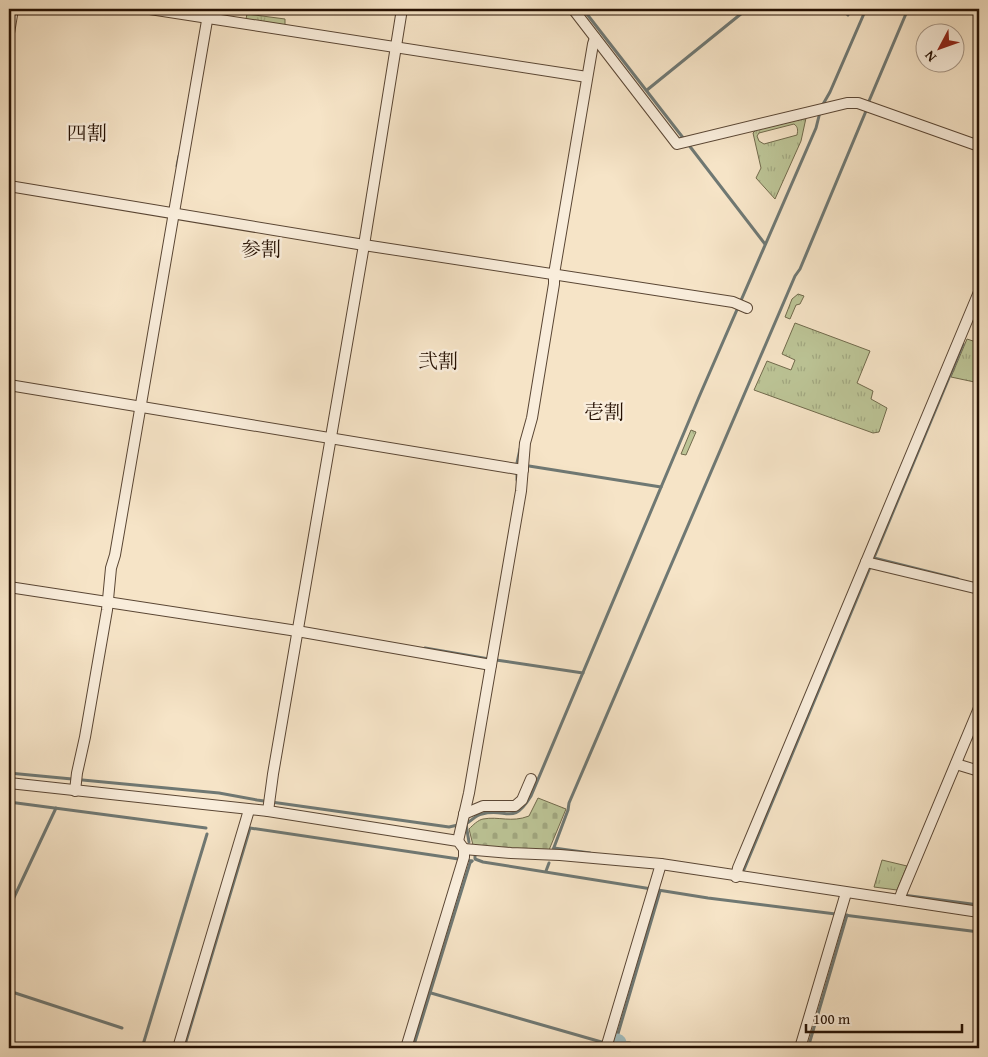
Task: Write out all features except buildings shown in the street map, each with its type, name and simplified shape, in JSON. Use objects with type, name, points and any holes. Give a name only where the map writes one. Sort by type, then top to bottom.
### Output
[{"type":"street","points":[[9,33],[13,9]]},
{"type":"street","points":[[150,9],[205,15],[585,77]]},
{"type":"street","points":[[269,805],[297,631],[365,241],[402,9]]},
{"type":"street","points":[[573,9],[677,144],[827,107],[858,103],[979,146]]},
{"type":"street","points":[[76,784],[93,697],[107,600],[205,15]]},
{"type":"street","points":[[406,1048],[462,852],[463,821],[488,664],[519,500],[518,469],[532,418],[585,77],[595,38]]},
{"type":"street","points":[[9,186],[365,241],[742,305]]},
{"type":"street","points":[[737,873],[870,563],[979,292]]},
{"type":"street","points":[[9,385],[518,469]]},
{"type":"street","points":[[870,563],[979,589]]},
{"type":"street","points":[[9,587],[107,600],[488,664]]},
{"type":"street","points":[[900,897],[979,708]]},
{"type":"street","points":[[956,764],[979,771]]},
{"type":"street","points":[[463,821],[483,806],[515,806],[522,800],[531,778]]},
{"type":"street","points":[[9,784],[76,784],[248,810],[269,805],[462,852],[560,855],[661,864],[737,873],[846,892],[900,897],[979,912]]},
{"type":"street","points":[[178,1048],[248,810]]},
{"type":"street","points":[[607,1045],[661,864]]},
{"type":"street","points":[[800,1048],[846,892]]},
{"type":"green space","points":[[247,14],[285,19],[285,25],[246,19]]},
{"type":"green space","points":[[806,118],[801,141],[775,199],[756,178],[761,168],[753,133],[756,130]],"holes":[[[795,125],[797,135],[764,144],[759,141],[757,136],[759,133]]]},
{"type":"green space","points":[[798,294],[804,296],[800,304],[796,305],[790,319],[785,317],[792,299]]},
{"type":"green space","points":[[795,323],[870,351],[857,383],[873,391],[871,399],[887,408],[879,432],[873,433],[754,390],[767,361],[791,370],[795,360],[782,354]]},
{"type":"green space","points":[[967,339],[979,343],[979,383],[951,377]]},
{"type":"green space","points":[[691,430],[696,432],[686,455],[681,454]]},
{"type":"green space","points":[[538,798],[566,809],[549,850],[509,850],[473,845],[469,829],[477,822],[489,818],[516,819],[529,816]]},
{"type":"green space","points":[[882,860],[907,866],[897,890],[874,887]]},
{"type":"waterway","points":[[583,9],[684,139]]},
{"type":"waterway","points":[[647,90],[747,9]]},
{"type":"waterway","points":[[843,9],[848,15]]},
{"type":"waterway","points":[[822,106],[830,92],[866,9]]},
{"type":"waterway","points":[[869,101],[908,9]]},
{"type":"waterway","points":[[553,850],[569,803],[795,276],[800,269],[866,111]]},
{"type":"waterway","points":[[465,824],[482,814],[491,812],[509,814],[519,811],[531,796],[699,397],[816,128],[820,112]]},
{"type":"waterway","points":[[688,144],[765,244]]},
{"type":"waterway","points":[[177,166],[179,156]]},
{"type":"waterway","points":[[743,872],[963,344]]},
{"type":"waterway","points":[[517,480],[517,463],[520,449]]},
{"type":"waterway","points":[[529,466],[661,487]]},
{"type":"waterway","points":[[874,558],[958,579]]},
{"type":"waterway","points":[[425,648],[489,659]]},
{"type":"waterway","points":[[496,660],[583,673]]},
{"type":"waterway","points":[[972,738],[979,721]]},
{"type":"waterway","points":[[9,773],[219,793],[449,827],[458,825]]},
{"type":"waterway","points":[[9,802],[206,828]]},
{"type":"waterway","points":[[9,908],[56,808]]},
{"type":"waterway","points":[[466,824],[469,842]]},
{"type":"waterway","points":[[184,1048],[250,828],[472,861]]},
{"type":"waterway","points":[[142,1048],[207,834]]},
{"type":"waterway","points":[[554,848],[590,853]]},
{"type":"waterway","points":[[475,856],[475,859],[483,862],[708,898],[979,932]]},
{"type":"waterway","points":[[413,1048],[472,861]]},
{"type":"waterway","points":[[546,871],[549,863]]},
{"type":"waterway","points":[[617,1043],[617,1037],[660,891]]},
{"type":"waterway","points":[[903,895],[979,905]]},
{"type":"waterway","points":[[808,1048],[847,915]]},
{"type":"waterway","points":[[9,991],[122,1028]]},
{"type":"waterway","points":[[431,993],[605,1043],[629,1043],[651,1048]]},
{"type":"waterway","points":[[616,1048],[617,1043]]},
{"type":"district","name":"四割","points":[[87,133]]},
{"type":"district","name":"参割","points":[[261,249]]},
{"type":"district","name":"弐割","points":[[438,361]]},
{"type":"district","name":"壱割","points":[[604,412]]}]
